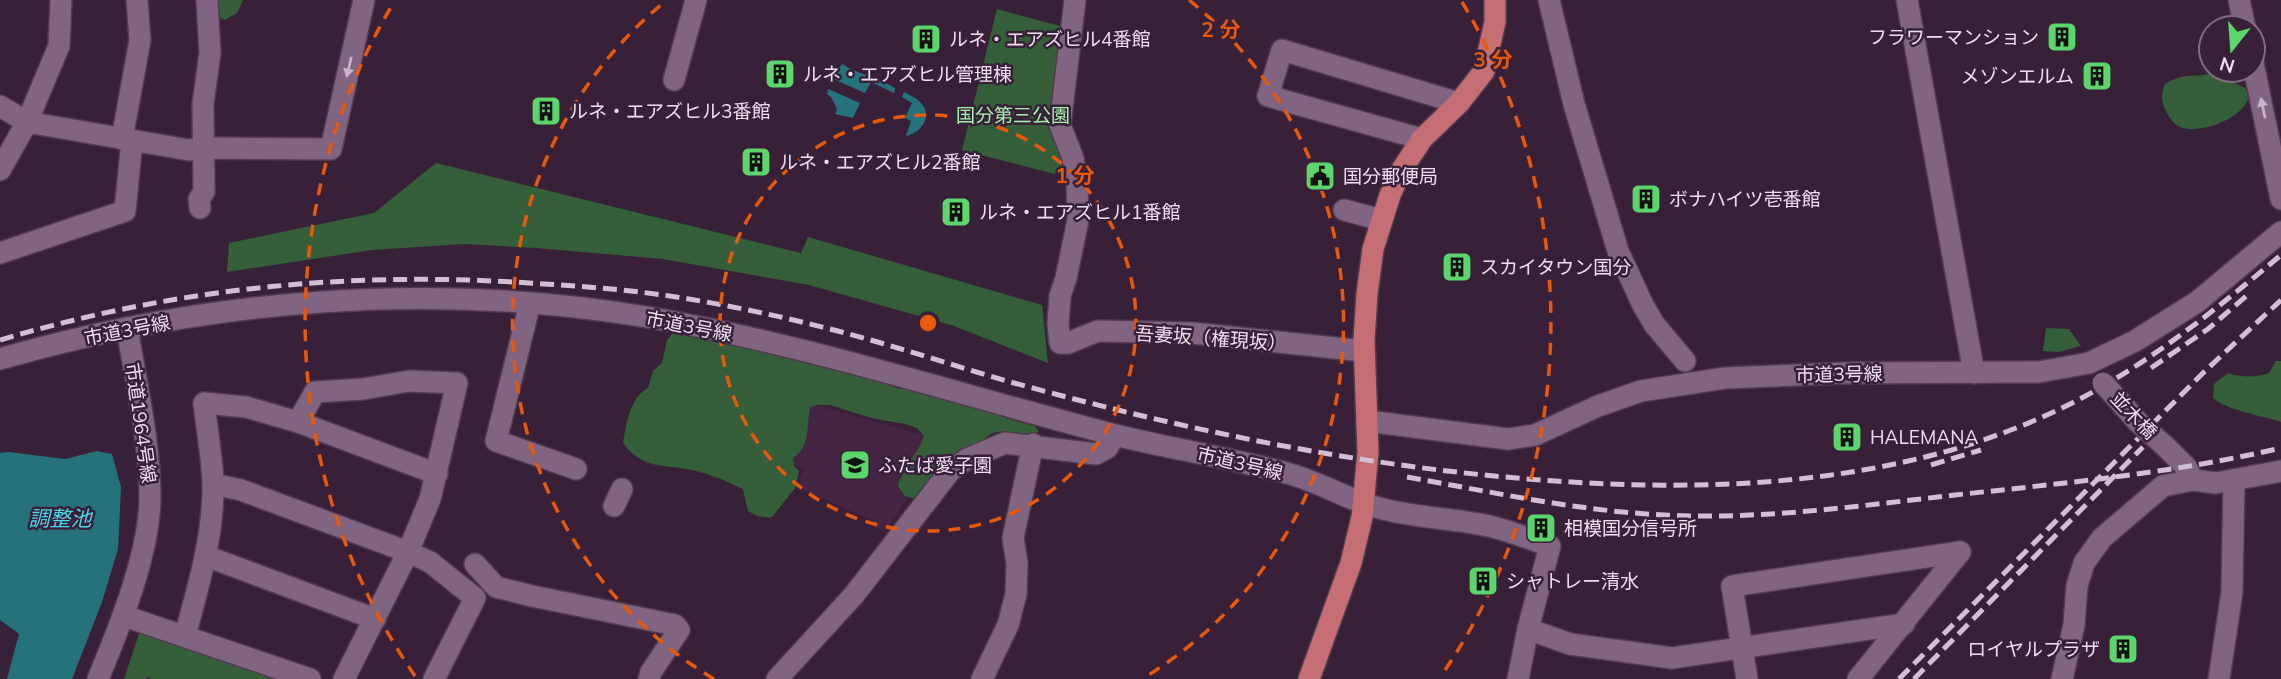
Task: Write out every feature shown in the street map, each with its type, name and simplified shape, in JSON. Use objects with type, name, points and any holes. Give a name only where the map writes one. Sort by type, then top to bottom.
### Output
[{"type":"main road","points":[[1309,679],[1352,563],[1363,502],[1367,461],[1364,351],[1373,249],[1390,195],[1401,171],[1422,139],[1459,103],[1484,71],[1495,22],[1495,0]]},
{"type":"street","points":[[0,170],[27,122],[59,46],[61,0]]},
{"type":"street","points":[[0,253],[125,211],[127,140],[140,40],[137,0]]},
{"type":"street","points":[[200,208],[199,199],[204,192],[202,148],[210,53],[206,0]]},
{"type":"street","points":[[0,106],[27,122],[188,150],[331,149],[364,0]]},
{"type":"street","points":[[674,80],[696,0]]},
{"type":"street","name":"吾妻坂（権現坂）","points":[[1075,0],[1060,125],[1073,158],[1077,181],[1078,220],[1060,296],[1060,343],[1068,343],[1098,331],[1192,333],[1364,351]]},
{"type":"street","points":[[1549,0],[1574,104],[1618,251],[1654,324],[1685,361]]},
{"type":"street","points":[[1907,0],[1974,373]]},
{"type":"street","points":[[1422,139],[1268,96],[1282,50],[1459,103]]},
{"type":"street","points":[[2257,84],[2281,199]]},
{"type":"street","points":[[1344,210],[1382,219]]},
{"type":"street","name":"市道3号線","points":[[1367,421],[1508,439],[1535,435],[1612,400],[1674,384],[1772,376],[2039,372],[2089,363],[2178,315],[2281,232]]},
{"type":"street","name":"市道3号線","points":[[0,359],[127,328],[344,299],[412,297],[530,303],[650,318],[799,349],[1115,435],[1287,473],[1318,483],[1346,499],[1380,509],[1491,526],[1550,545],[1528,629]]},
{"type":"street","points":[[530,303],[496,441],[576,468]]},
{"type":"street","name":"市道1964号線","points":[[98,679],[124,616],[147,522],[150,494],[146,444],[127,328]]},
{"type":"street","name":"並木橋","points":[[2089,363],[2138,422],[2186,467],[2193,480]]},
{"type":"street","points":[[298,422],[314,392],[363,389],[409,381],[457,383],[430,499],[408,552],[344,679]]},
{"type":"street","points":[[185,636],[206,556],[213,484],[204,403],[246,407],[298,422],[437,474]]},
{"type":"street","points":[[777,679],[854,595],[950,471],[984,450],[1006,443],[1033,444],[1096,454],[1107,448],[1115,435]]},
{"type":"street","points":[[982,679],[1008,625],[1016,594],[1017,563],[1013,538],[1033,444]]},
{"type":"street","points":[[2062,679],[2074,625],[2077,586],[2084,563],[2102,538],[2163,486],[2193,480],[2234,480],[2281,471]]},
{"type":"street","points":[[2219,679],[2232,592],[2234,480]]},
{"type":"street","points":[[213,484],[241,490],[408,552],[430,562],[475,598],[434,679]]},
{"type":"street","points":[[1747,679],[1731,586],[1960,552],[1858,679]]},
{"type":"street","points":[[206,556],[374,619]]},
{"type":"street","points":[[475,564],[496,587],[675,625],[679,630],[664,650],[649,679]]},
{"type":"street","points":[[124,616],[310,679]]},
{"type":"street","points":[[1518,679],[1528,629],[1570,644],[1672,658],[1904,624]]},
{"type":"shaded area","name":"ふたば愛子園","points":[[811,404],[923,435],[922,446],[903,490],[907,499],[885,532],[875,528],[874,521],[797,487],[804,469],[786,461]]},
{"type":"green space","points":[[215,0],[243,0],[237,13],[225,20],[217,17]]},
{"type":"green space","name":"国分第三公園","points":[[997,9],[1060,26],[1053,125],[1067,177],[962,150]]},
{"type":"green space","points":[[2197,75],[2197,84],[2236,84],[2245,88],[2249,95],[2240,111],[2221,123],[2199,129],[2178,126],[2166,111],[2162,94],[2165,84],[2184,76]]},
{"type":"green space","points":[[436,163],[801,253],[808,237],[1042,305],[1048,363],[954,326],[809,285],[663,259],[464,244],[372,250],[227,272],[229,243],[374,213]]},
{"type":"green space","points":[[2046,328],[2069,329],[2081,346],[2059,352],[2043,351]]},
{"type":"green space","points":[[684,329],[719,343],[773,354],[781,353],[884,378],[888,385],[900,389],[915,382],[997,407],[1005,418],[1035,426],[1039,432],[1024,434],[1003,431],[990,435],[925,484],[916,499],[905,496],[898,486],[924,436],[917,428],[830,405],[816,405],[810,408],[803,448],[793,458],[794,466],[799,471],[795,488],[772,517],[759,516],[748,511],[743,489],[699,472],[646,462],[623,443],[633,405],[648,388],[653,371],[662,363],[667,340],[673,333]]},
{"type":"green space","points":[[2276,361],[2281,361],[2281,422],[2235,409],[2213,398],[2214,384],[2228,373],[2264,375],[2269,373]]},
{"type":"green space","points":[[140,631],[276,675],[274,679],[124,679]]},
{"type":"water","points":[[842,64],[895,88],[894,93],[871,82],[865,93],[831,78],[834,67],[840,67]]},
{"type":"water","points":[[828,89],[860,103],[853,118],[835,114],[837,109],[827,94]]},
{"type":"water","points":[[904,92],[919,101],[926,112],[921,127],[906,136],[911,121],[905,118],[912,103],[902,97]]},
{"type":"water","name":"調整池","points":[[97,451],[112,454],[121,487],[118,549],[102,602],[72,679],[7,679],[19,634],[0,620],[0,453],[65,459]]},
{"type":"railway","points":[[0,340],[131,307],[197,296],[328,282],[461,280],[587,287],[683,298],[783,318],[857,336],[1094,404],[1290,447],[1422,468],[1555,481],[1689,485],[1756,483],[1889,465],[1953,449],[2017,428],[2078,400],[2158,351],[2209,314],[2281,255]]},
{"type":"railway","points":[[2151,368],[2208,329],[2251,292]]},
{"type":"railway","points":[[1899,679],[2205,371],[2281,300]]},
{"type":"railway","points":[[1914,679],[2143,447]]},
{"type":"railway","points":[[1407,477],[1535,500],[1632,513],[1737,516],[1846,507],[2119,476],[2281,448]]},
{"type":"railway","points":[[1931,465],[1981,450]]},
{"type":"place","name":"フラワーマンション","points":[[2062,37]]},
{"type":"place","name":"ルネ・エアズヒル4番館","points":[[926,39]]},
{"type":"place","name":"ルネ・エアズヒル管理棟","points":[[780,74]]},
{"type":"place","name":"メゾンエルム","points":[[2097,76]]},
{"type":"place","name":"ルネ・エアズヒル3番館","points":[[546,111]]},
{"type":"place","name":"ルネ・エアズヒル2番館","points":[[756,162]]},
{"type":"place","name":"国分郵便局","points":[[1320,176]]},
{"type":"place","name":"ボナハイツ壱番館","points":[[1646,199]]},
{"type":"place","name":"ルネ・エアズヒル1番館","points":[[956,212]]},
{"type":"place","name":"スカイタウン国分","points":[[1457,267]]},
{"type":"place","name":"HALEMANA","points":[[1847,437]]},
{"type":"place","name":"ふたば愛子園","points":[[855,465]]},
{"type":"place","name":"相模国分信号所","points":[[1541,528]]},
{"type":"place","name":"シャトレー清水","points":[[1483,581]]},
{"type":"place","name":"ロイヤルプラザ","points":[[2123,649]]}]
